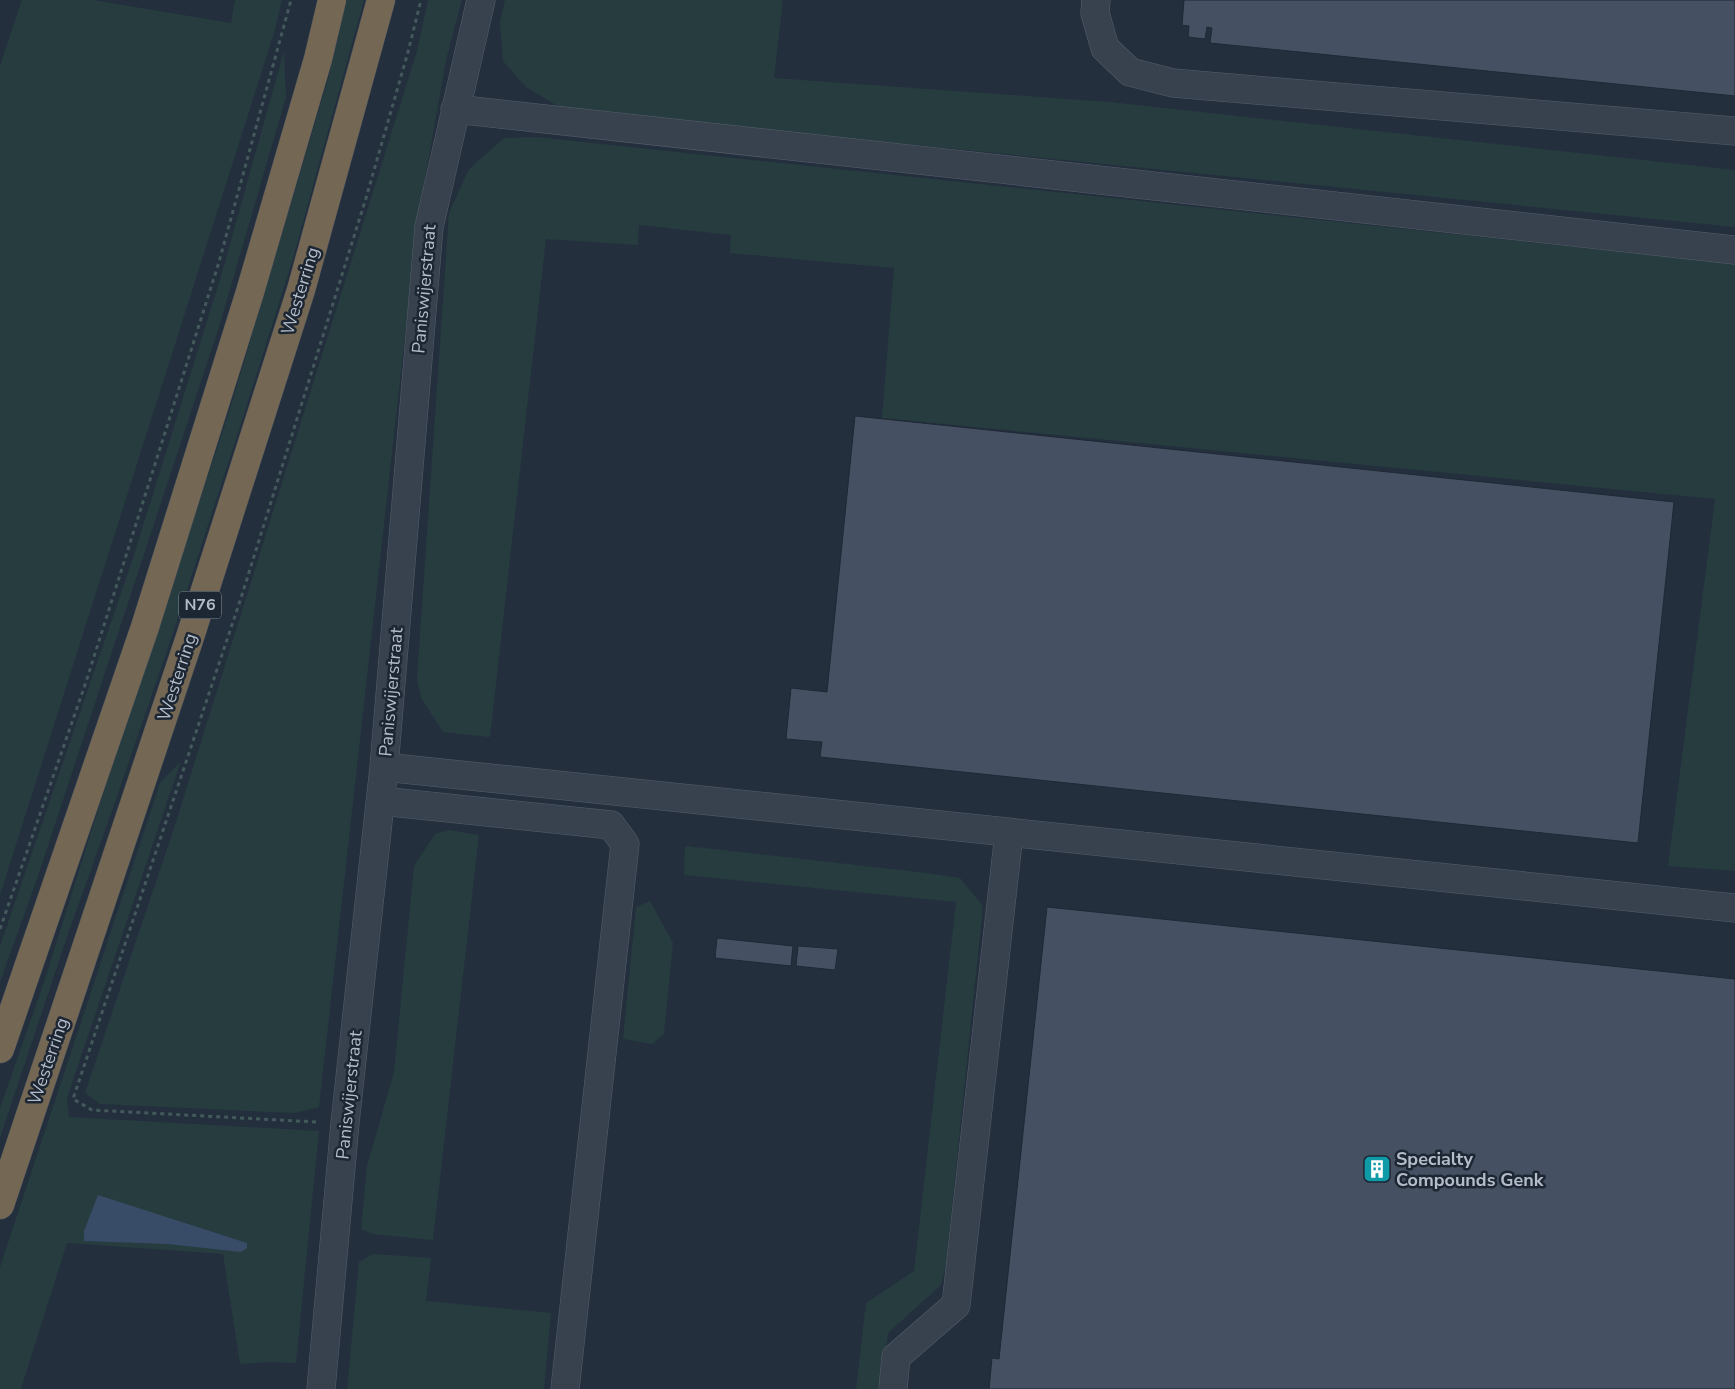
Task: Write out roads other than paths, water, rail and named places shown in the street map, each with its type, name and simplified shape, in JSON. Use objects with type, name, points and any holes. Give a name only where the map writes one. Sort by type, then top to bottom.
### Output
[{"type":"highway","name":"N76","points":[[0,1049],[145,627],[250,292],[318,59],[332,0]]},
{"type":"highway","name":"Westerring","points":[[0,1205],[190,637],[301,290],[381,0]]},
{"type":"street","name":"Paniswijerstraat","points":[[321,1389],[346,1123],[381,801],[429,227],[481,0]]},
{"type":"street","points":[[1096,0],[1095,13],[1105,48],[1130,72],[1173,83],[1735,131]]},
{"type":"street","points":[[455,109],[1735,250]]},
{"type":"street","points":[[384,767],[1735,908]]},
{"type":"street","points":[[381,801],[611,825],[625,844],[565,1389]]},
{"type":"street","points":[[893,1389],[896,1358],[956,1306],[1010,833]]},
{"type":"water","points":[[98,1195],[247,1243],[247,1248],[241,1252],[168,1244],[84,1241],[84,1231]]},
{"type":"place","name":"Specialty Compounds Genk","points":[[1377,1169]]}]
